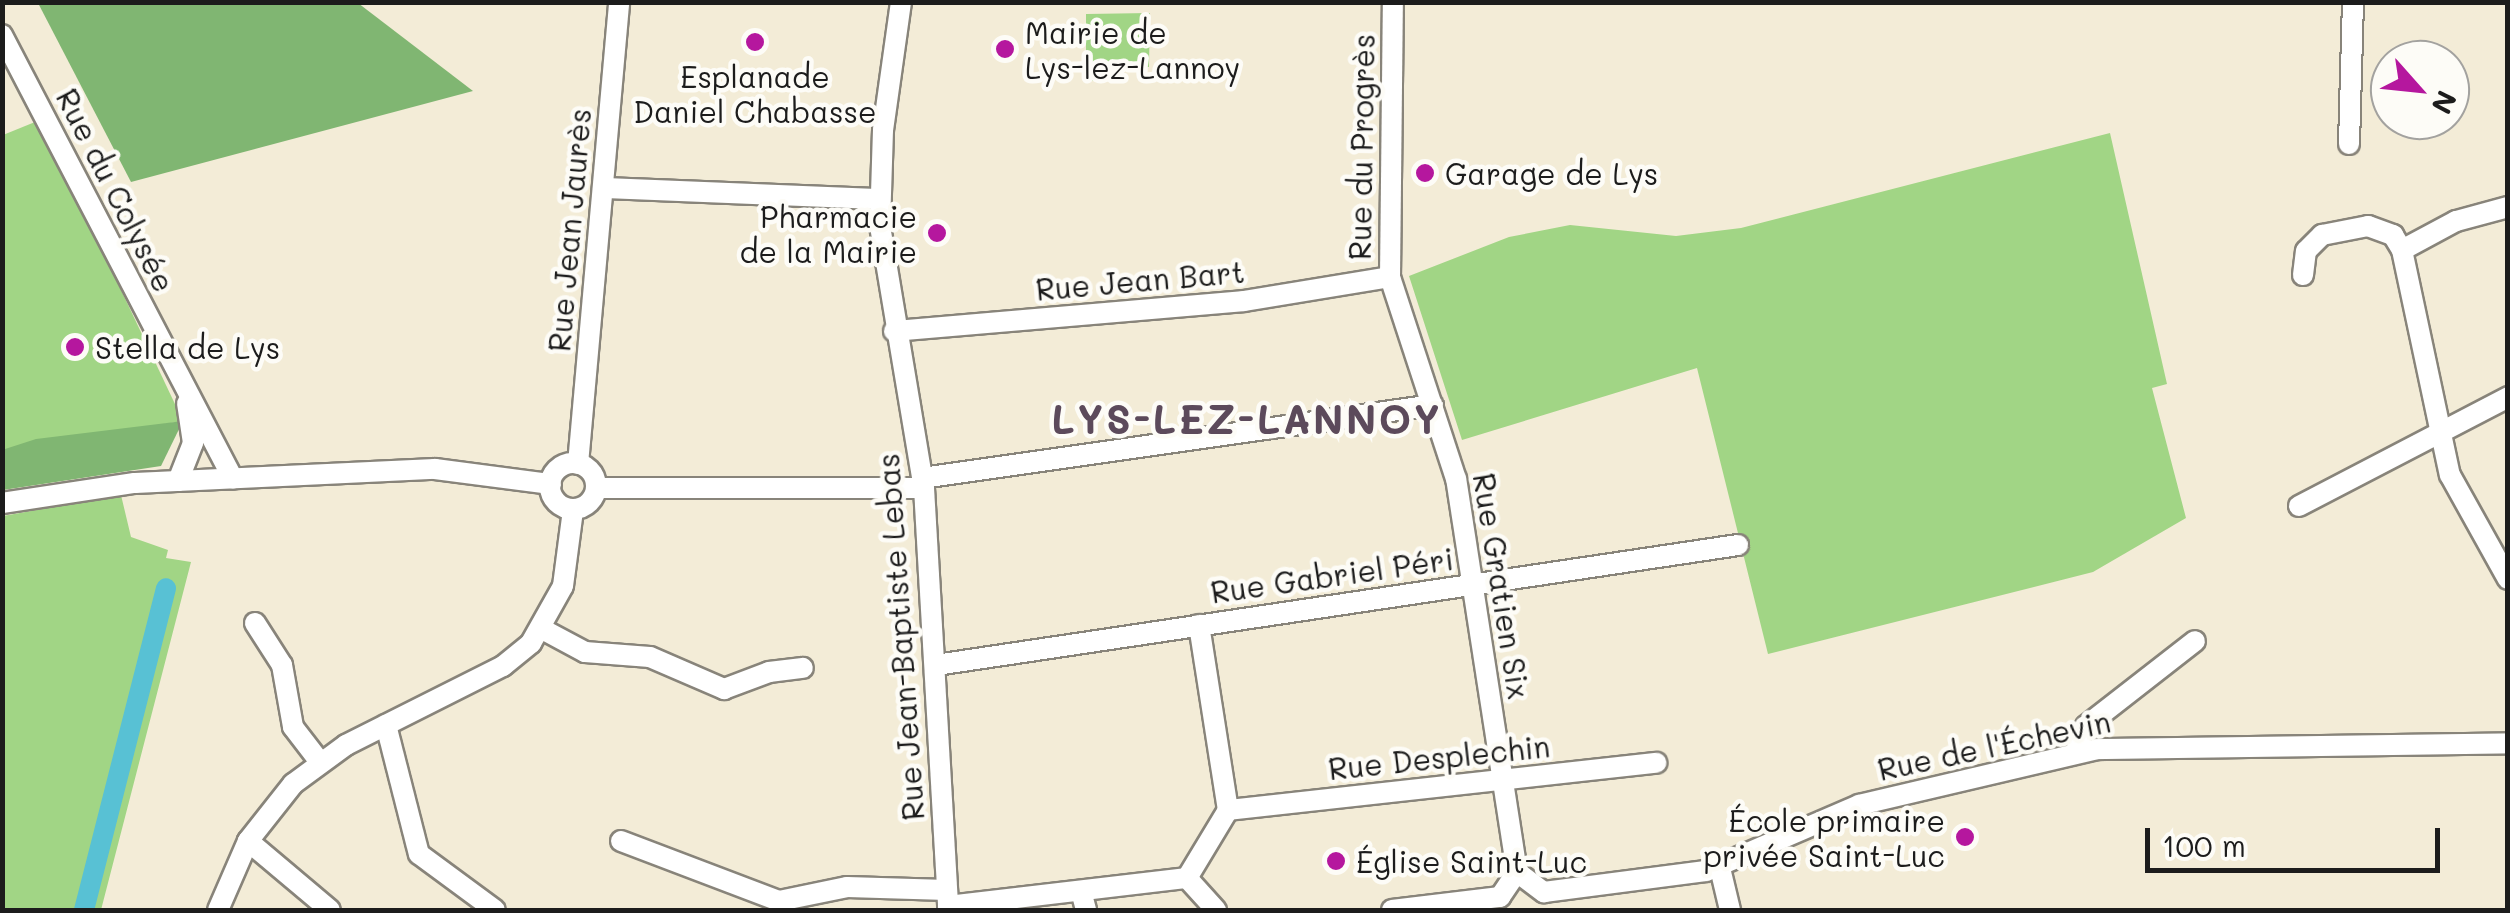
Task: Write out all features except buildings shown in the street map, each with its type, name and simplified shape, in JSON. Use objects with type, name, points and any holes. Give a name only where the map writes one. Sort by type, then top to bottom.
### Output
[{"type":"street","name":"Rue Jean Jaurès","points":[[578,464],[619,2]]},
{"type":"street","name":"Rue Jean-Baptiste Lebas","points":[[900,2],[880,199],[894,332],[923,483],[947,902]]},
{"type":"street","name":"Rue du Progrès","points":[[1394,2],[1390,278],[1433,405]]},
{"type":"street","points":[[2350,144],[2352,2]]},
{"type":"street","name":"Rue du Colysée","points":[[2,35],[233,478]]},
{"type":"street","points":[[603,188],[880,199]]},
{"type":"street","points":[[2402,250],[2456,221],[2508,207]]},
{"type":"street","points":[[2303,275],[2306,251],[2322,235],[2368,226],[2393,236],[2402,250],[2450,474],[2508,579]]},
{"type":"street","name":"Rue Jean Bart","points":[[894,332],[1244,301],[1390,278]]},
{"type":"street","name":"Rue du Colysée","points":[[176,372],[193,423],[188,460],[178,481]]},
{"type":"street","points":[[2298,506],[2508,397]]},
{"type":"street","points":[[596,488],[923,483],[1433,405]]},
{"type":"street","name":"Rue Gratien Six","points":[[1433,405],[1456,479],[1504,780]]},
{"type":"street","points":[[578,464],[592,472],[596,488],[589,503],[573,510],[558,503],[550,484],[558,469],[578,464]]},
{"type":"street","points":[[2,504],[178,481],[460,469],[550,484]]},
{"type":"street","points":[[218,910],[248,841],[274,804],[320,762],[503,666],[542,630],[566,576],[573,510]]},
{"type":"street","name":"Rue Gabriel Péri","points":[[936,666],[1738,546]]},
{"type":"street","points":[[255,623],[282,665],[293,726],[320,762]]},
{"type":"street","points":[[621,841],[778,901],[827,888],[947,902],[1083,901],[1187,878],[1228,810],[1199,625]]},
{"type":"street","points":[[542,630],[584,652],[650,657],[724,688],[769,672],[803,668]]},
{"type":"street","points":[[2075,752],[2086,726],[2195,641]]},
{"type":"street","points":[[386,725],[419,854],[495,910]]},
{"type":"street","name":"Rue de l'Échevin","points":[[1517,872],[1544,892],[1720,868],[1859,805],[2075,752],[2508,743]]},
{"type":"street","name":"Rue Desplechin","points":[[1228,810],[1656,763]]},
{"type":"street","points":[[1392,910],[1455,907],[1500,897],[1517,872],[1504,780]]},
{"type":"street","points":[[248,841],[330,910]]},
{"type":"street","points":[[1720,868],[1730,910]]},
{"type":"street","points":[[1187,878],[1216,910]]},
{"type":"green space","points":[[38,3],[358,3],[473,91],[131,182]]},
{"type":"green space","points":[[1150,13],[1149,67],[1110,68],[1109,80],[1086,81],[1086,14]]},
{"type":"green space","name":"Stella de Lys","points":[[35,122],[78,199],[183,421],[3,450],[3,135]]},
{"type":"green space","points":[[2110,133],[2167,384],[2152,388],[2186,518],[2093,572],[1768,654],[1697,368],[1462,440],[1409,276],[1509,237],[1570,225],[1676,236],[1741,228]]},
{"type":"green space","points":[[183,421],[161,466],[3,490],[2,450],[36,439]]},
{"type":"green space","points":[[121,495],[131,537],[168,550],[166,558],[191,562],[101,910],[3,910],[3,516]]},
{"type":"waterway","points":[[84,910],[166,588]]},
{"type":"place","name":"Esplanade Daniel Chabasse","points":[[755,42]]},
{"type":"place","name":"Mairie de Lys-lez-Lannoy","points":[[1005,49]]},
{"type":"place","name":"Garage de Lys","points":[[1425,173]]},
{"type":"place","name":"Pharmacie de la Mairie","points":[[937,233]]},
{"type":"place","name":"Stella de Lys","points":[[75,347]]},
{"type":"place","name":"École primaire privée Saint-Luc","points":[[1965,837]]},
{"type":"place","name":"Église Saint-Luc","points":[[1336,861]]},
{"type":"district","name":"LYS-LEZ-LANNOY","points":[[1247,418]]}]
